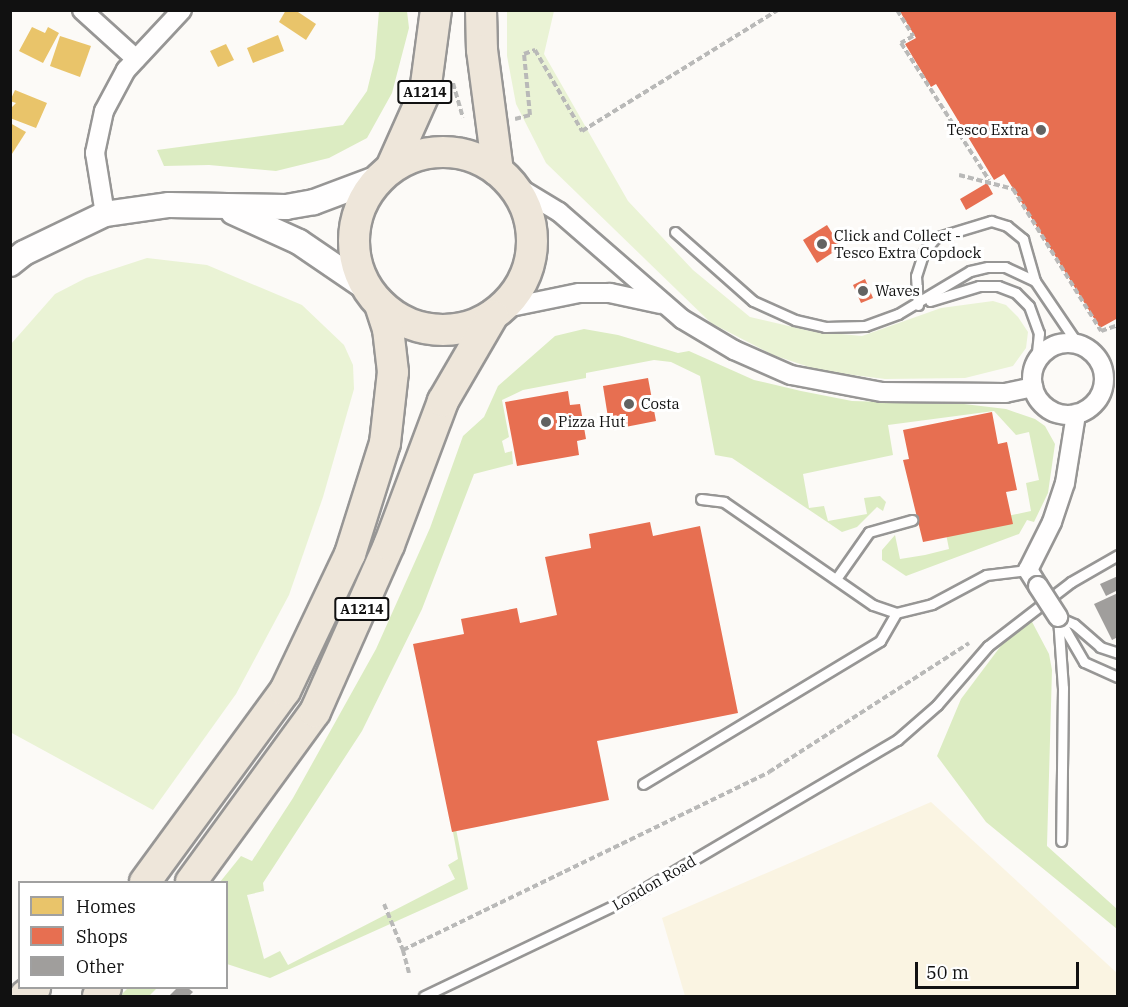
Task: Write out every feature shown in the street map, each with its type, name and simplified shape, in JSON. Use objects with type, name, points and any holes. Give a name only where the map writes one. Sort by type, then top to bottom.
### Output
[{"type":"main road","name":"A1214","points":[[386,172],[425,92],[436,10]]},
{"type":"main road","points":[[481,10],[482,50],[504,177]]},
{"type":"main road","points":[[430,153],[456,153],[480,160],[504,177],[527,212],[531,253],[517,291],[497,312],[474,324],[447,330],[421,327],[398,318],[374,297],[357,263],[354,239],[361,206],[386,172],[430,153]]},
{"type":"main road","name":"A1214","points":[[146,881],[285,691],[350,554],[386,443],[393,372],[388,329],[374,297]]},
{"type":"main road","name":"A1214","points":[[192,881],[315,712],[389,545],[442,401],[497,312]]},
{"type":"street","points":[[82,10],[136,59]]},
{"type":"street","points":[[105,214],[96,161],[98,131],[108,99],[136,59],[182,10]]},
{"type":"street","points":[[10,264],[24,253],[105,214],[170,205],[224,208],[286,207],[314,202],[386,172]]},
{"type":"street","points":[[504,177],[559,212],[663,304],[706,336],[791,375],[834,386],[882,392],[1005,393],[1033,387]]},
{"type":"street","points":[[224,208],[299,242],[374,297]]},
{"type":"street","points":[[497,312],[579,293],[610,293],[663,304]]},
{"type":"street","points":[[1077,343],[1110,367],[1101,394],[1093,405],[1076,414],[1046,407],[1033,387],[1036,362],[1059,344],[1077,343]]},
{"type":"street","points":[[1058,617],[1028,570],[1052,522],[1065,483],[1076,414]]},
{"type":"lane","points":[[918,304],[915,276],[924,252],[935,238],[991,221],[1007,226],[1023,239],[1035,281],[1077,343]]},
{"type":"lane","points":[[675,232],[744,295],[795,320],[825,327],[865,326],[918,304],[979,286],[998,286],[1016,293],[1029,306],[1040,333],[1036,362]]},
{"type":"lane","points":[[918,304],[970,271],[988,267],[1005,267],[1035,281]]},
{"type":"lane","points":[[701,498],[724,502],[873,605],[896,613],[933,604],[986,575],[1028,570]]},
{"type":"lane","points":[[836,579],[869,531],[912,520]]},
{"type":"lane","name":"London Road","points":[[424,996],[442,993],[626,900],[875,753],[937,705],[988,646],[1071,582],[1118,555]]},
{"type":"lane","points":[[643,784],[880,641],[896,613]]},
{"type":"lane","points":[[1058,617],[1074,624],[1100,648],[1118,653]]},
{"type":"lane","points":[[1058,617],[1084,662],[1118,677]]},
{"type":"lane","points":[[1058,617],[1063,659],[1061,841]]},
{"type":"path","points":[[530,115],[524,54],[535,50],[582,131],[778,10]]},
{"type":"path","points":[[897,10],[913,36],[901,43],[989,181]]},
{"type":"path","points":[[960,175],[1014,189],[1101,331],[1118,325]]},
{"type":"path","points":[[404,950],[769,772],[978,636]]},
{"type":"path","points":[[384,904],[404,950],[409,973]]},
{"type":"shaded area","points":[[931,802],[1117,973],[1117,996],[685,996],[662,918]]},
{"type":"green space","points":[[379,11],[407,11],[409,28],[392,93],[367,138],[329,158],[276,171],[209,165],[164,166],[157,150],[343,125],[367,91],[375,58]]},
{"type":"green space","points":[[507,11],[554,11],[544,54],[628,201],[693,270],[750,317],[810,331],[862,336],[941,308],[993,301],[1006,305],[1018,317],[1028,332],[1026,348],[1013,366],[965,378],[885,379],[821,371],[773,355],[711,323],[546,163],[516,104],[507,56]]},
{"type":"green space","points":[[147,258],[207,265],[302,305],[344,345],[353,365],[354,389],[323,497],[289,595],[236,694],[153,810],[10,732],[11,344],[55,294],[86,278]]},
{"type":"green space","points":[[584,329],[618,335],[678,353],[689,351],[754,380],[852,401],[964,404],[1006,409],[1035,419],[1045,426],[1055,444],[1048,493],[1034,522],[1027,520],[1019,534],[906,576],[882,560],[882,550],[895,535],[900,559],[925,555],[949,549],[945,529],[1031,511],[1026,483],[1039,480],[1029,432],[1016,435],[994,411],[888,425],[893,455],[803,474],[809,508],[824,506],[828,521],[867,514],[864,498],[880,496],[886,502],[883,511],[877,507],[857,527],[842,532],[732,458],[715,455],[700,376],[671,362],[654,360],[586,373],[586,378],[523,390],[502,400],[509,437],[502,441],[505,453],[512,451],[513,464],[474,474],[422,609],[362,731],[263,883],[264,891],[247,895],[264,959],[280,951],[288,965],[455,879],[448,865],[458,859],[449,811],[453,814],[468,889],[270,978],[228,964],[228,881],[221,881],[241,856],[252,861],[293,798],[376,649],[430,528],[463,436],[484,417],[498,386],[555,336]]},
{"type":"green space","points":[[1030,618],[1049,654],[1052,670],[1047,846],[1117,909],[1117,929],[986,822],[937,756],[961,699],[1015,627]]},
{"type":"green space","points":[[127,989],[156,989],[149,996],[120,996]]},
{"type":"building: Homes","points":[[286,10],[295,10],[316,24],[306,40],[279,22]]},
{"type":"building: Homes","points":[[32,27],[45,33],[48,27],[59,33],[43,63],[19,51]]},
{"type":"building: Homes","points":[[278,35],[284,51],[253,63],[247,48]]},
{"type":"building: Homes","points":[[60,36],[91,46],[80,77],[50,66]]},
{"type":"building: Homes","points":[[226,44],[234,60],[218,67],[210,51]]},
{"type":"building: Homes","points":[[15,90],[47,103],[36,128],[10,118],[10,109],[16,103],[10,101]]},
{"type":"building: Homes","points":[[10,123],[26,132],[10,157]]},
{"type":"building: Shops","name":"Tesco Extra","points":[[899,10],[1118,10],[1118,318],[1100,328],[1004,174],[994,180],[936,84],[931,87],[905,44],[916,38]]},
{"type":"building: Shops","points":[[987,183],[993,194],[966,210],[960,199]]},
{"type":"building: Shops","name":"Click and Collect - Tesco Extra Copdock","points":[[827,225],[841,247],[817,263],[803,240]]},
{"type":"building: Shops","name":"Waves","points":[[865,279],[873,298],[861,303],[853,285]]},
{"type":"building: Shops","name":"Costa","points":[[648,378],[656,421],[610,430],[603,386]]},
{"type":"building: Shops","name":"Pizza Hut","points":[[568,391],[570,405],[580,404],[586,439],[577,441],[579,455],[517,466],[505,402]]},
{"type":"building: Shops","points":[[992,412],[998,444],[1007,442],[1017,490],[1006,492],[1013,524],[923,542],[903,460],[909,459],[903,430]]},
{"type":"building: Shops","points":[[650,522],[653,536],[700,526],[738,713],[597,741],[609,800],[452,832],[413,644],[464,634],[461,619],[517,608],[520,623],[557,615],[545,557],[591,548],[589,534]]},
{"type":"building: Other","points":[[1118,576],[1118,590],[1106,596],[1100,584]]},
{"type":"building: Other","points":[[1118,593],[1118,637],[1112,640],[1094,604]]},
{"type":"building: Other","points":[[176,989],[189,989],[193,992],[189,996],[169,996]]},
{"type":"place","name":"Tesco Extra","points":[[1041,130]]},
{"type":"place","name":"Click and Collect - Tesco Extra Copdock","points":[[822,244]]},
{"type":"place","name":"Waves","points":[[863,291]]},
{"type":"place","name":"Costa","points":[[629,404]]},
{"type":"place","name":"Pizza Hut","points":[[546,422]]}]
